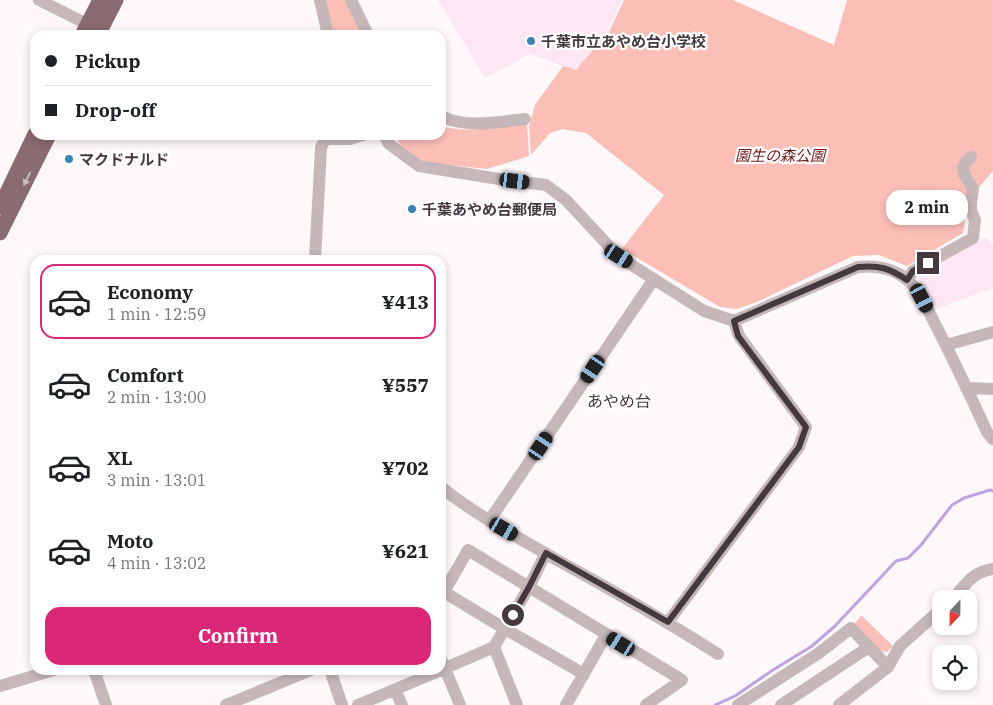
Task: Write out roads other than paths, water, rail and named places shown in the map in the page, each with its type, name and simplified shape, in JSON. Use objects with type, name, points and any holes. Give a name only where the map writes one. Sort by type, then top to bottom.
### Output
[{"type":"highway","points":[[92,30],[100,0]]},
{"type":"highway","points":[[94,30],[116,0]]},
{"type":"highway","points":[[0,207],[32,140]]},
{"type":"highway","points":[[0,233],[46,140]]},
{"type":"street","points":[[39,0],[89,30]]},
{"type":"street","points":[[320,0],[327,30]]},
{"type":"street","points":[[351,0],[366,30]]},
{"type":"street","points":[[446,118],[477,124],[525,119]]},
{"type":"street","points":[[315,255],[321,148],[324,140]]},
{"type":"street","points":[[387,140],[389,144],[419,166],[546,185],[566,200],[619,256],[704,311],[734,321],[858,267],[884,267],[895,272],[916,288],[922,298],[991,435]]},
{"type":"street","points":[[907,280],[913,271],[973,238],[975,220],[971,203],[973,189],[962,168],[971,156]]},
{"type":"street","points":[[489,521],[654,279]]},
{"type":"street","points":[[668,622],[799,447],[806,427],[738,336],[734,321]]},
{"type":"street","points":[[946,345],[993,332]]},
{"type":"street","points":[[966,388],[993,389]]},
{"type":"street","points":[[446,492],[489,521],[668,622],[718,654]]},
{"type":"street","points":[[446,590],[468,550],[682,680],[646,705]]},
{"type":"street","points":[[446,665],[494,647],[529,587],[546,553]]},
{"type":"street","points":[[961,590],[970,579],[982,571],[993,569]]},
{"type":"street","points":[[446,597],[584,674]]},
{"type":"street","points":[[839,705],[888,667],[900,646],[932,617]]},
{"type":"street","points":[[738,705],[819,653],[851,628],[888,667]]},
{"type":"street","points":[[571,703],[584,674],[606,635]]},
{"type":"street","points":[[494,647],[517,705]]},
{"type":"street","points":[[781,705],[869,647]]},
{"type":"street","points":[[0,686],[37,675]]},
{"type":"street","points":[[96,675],[105,705]]},
{"type":"street","points":[[230,704],[299,675]]},
{"type":"street","points":[[332,675],[342,705]]},
{"type":"street","points":[[358,705],[426,675]]},
{"type":"street","points":[[446,675],[460,705]]},
{"type":"street","points":[[395,690],[402,705]]},
{"type":"waterway","points":[[715,705],[735,696],[812,646],[835,626],[896,561],[908,558],[921,545],[952,505],[964,498],[990,490],[993,491]]},
{"type":"place","name":"千葉市立あやめ台小学校","points":[[531,41]]},
{"type":"place","name":"マクドナルド","points":[[69,159]]},
{"type":"place","name":"千葉あやめ台郵便局","points":[[412,209]]},
{"type":"district","name":"あやめ台","points":[[619,401]]},
{"type":"park label","name":"園生の森公園","points":[[780,155]]}]
